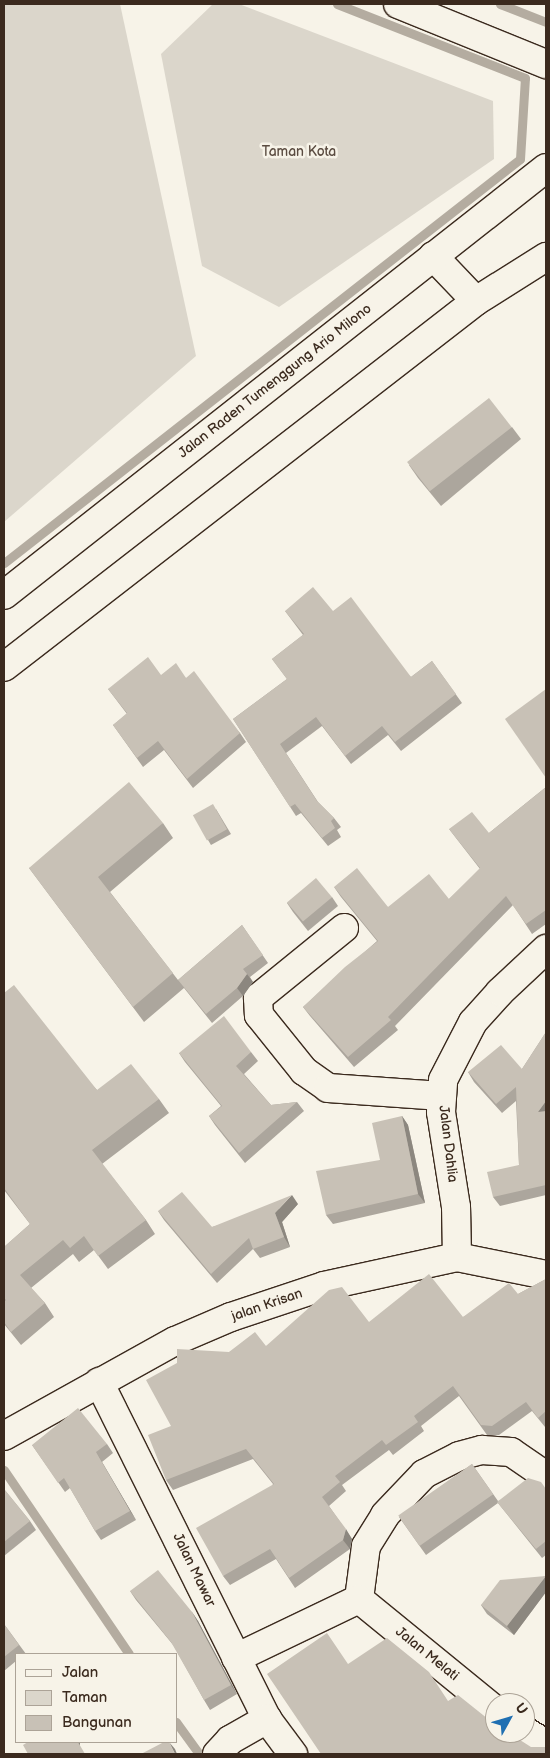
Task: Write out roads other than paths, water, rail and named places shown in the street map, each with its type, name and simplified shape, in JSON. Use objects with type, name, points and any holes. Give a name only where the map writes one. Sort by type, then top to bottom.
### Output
[{"type":"main road","points":[[398,4],[546,64]]},
{"type":"main road","name":"Jalan Raden Tumenggung Ario Milono","points":[[4,595],[546,168]]},
{"type":"main road","points":[[433,256],[476,301]]},
{"type":"main road","points":[[4,667],[476,301],[546,257]]},
{"type":"main road","points":[[344,928],[258,998],[259,1015],[304,1071],[328,1088],[442,1096]]},
{"type":"main road","name":"Jalan Dahlia","points":[[457,1256],[456,1207],[441,1112],[443,1080],[452,1059],[473,1022],[500,992],[546,949]]},
{"type":"main road","name":"jalan Krisan","points":[[6,1434],[175,1341],[231,1317],[324,1286],[457,1256],[546,1275]]},
{"type":"main road","name":"Jalan Mawar","points":[[99,1382],[206,1592],[236,1658],[267,1719],[293,1754]]},
{"type":"main road","points":[[236,1658],[360,1599],[366,1546],[385,1515],[424,1474],[459,1456],[482,1450],[511,1452],[546,1476]]},
{"type":"main road","name":"Jalan Melati","points":[[360,1599],[485,1702]]},
{"type":"main road","points":[[223,1747],[267,1719]]},
{"type":"main road","points":[[535,1737],[546,1744]]},
{"type":"waterway","points":[[4,563],[520,159],[525,78],[337,4]]},
{"type":"waterway","points":[[500,4],[546,22]]},
{"type":"waterway","points":[[4,1470],[128,1653]]},
{"type":"waterway","points":[[178,1725],[199,1754]]},
{"type":"park label","name":"Taman Kota","points":[[299,152]]}]
